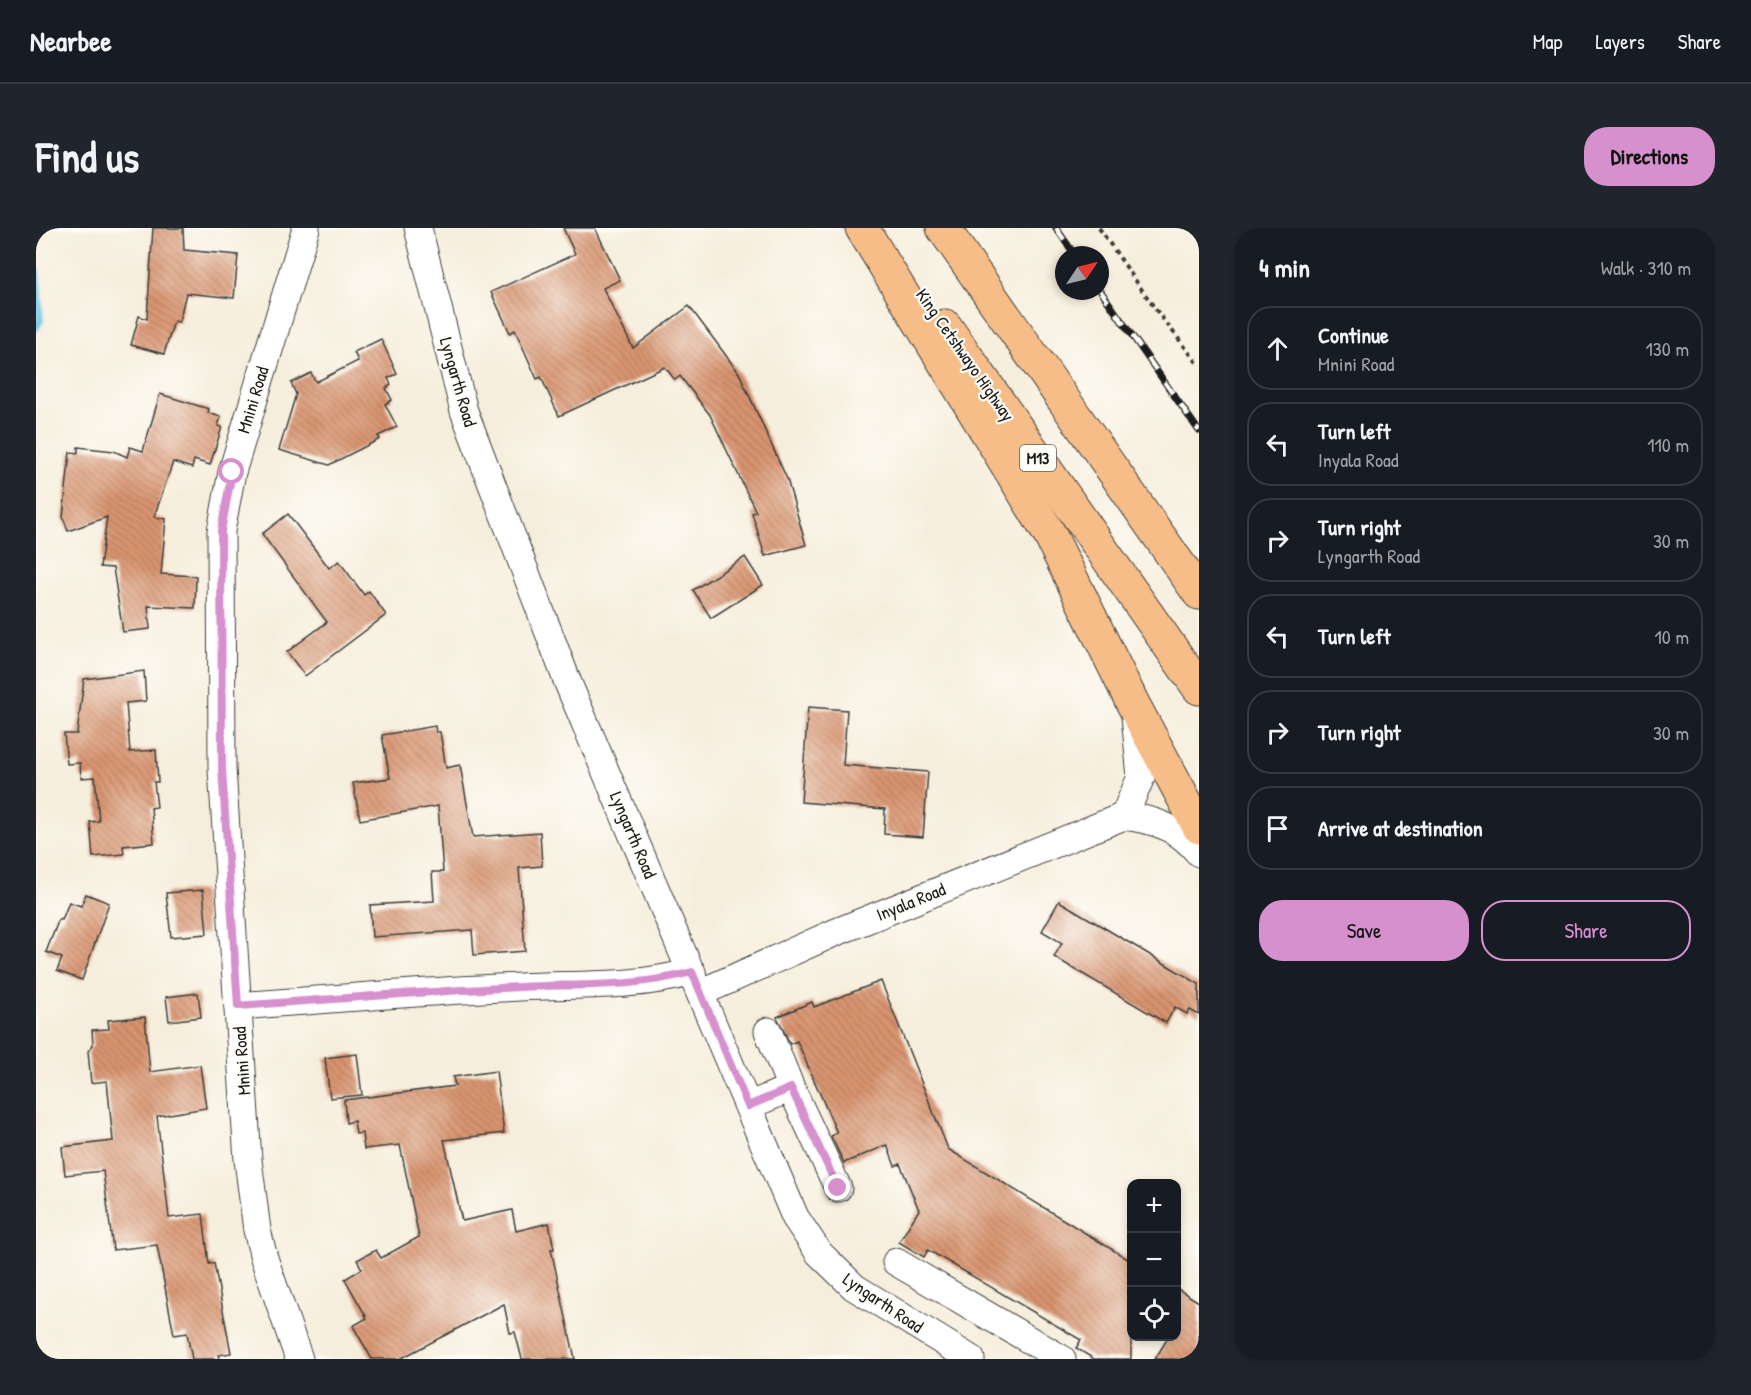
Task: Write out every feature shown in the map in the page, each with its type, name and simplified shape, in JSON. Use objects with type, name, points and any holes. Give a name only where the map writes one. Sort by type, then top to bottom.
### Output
[{"type":"highway","points":[[862,228],[1050,535],[1133,704],[1199,827]]},
{"type":"highway","name":"King Cetshwayo Highway","points":[[876,228],[1199,688]]},
{"type":"highway","points":[[943,228],[1199,593]]},
{"type":"street","name":"Mnini Road","points":[[299,1359],[276,1297],[257,1230],[248,1160],[222,769],[221,531],[234,461],[306,228]]},
{"type":"street","name":"Lyngarth Road","points":[[418,228],[464,411],[568,684],[795,1217],[819,1252],[854,1287],[963,1354]]},
{"type":"street","points":[[1133,704],[1141,768],[1137,786],[1125,816],[1162,823],[1182,836],[1199,854]]},
{"type":"street","name":"Inyala Road","points":[[238,1006],[520,987],[696,982],[844,929],[1125,816]]},
{"type":"street","points":[[768,1031],[791,1088],[838,1188]]},
{"type":"street","points":[[748,1106],[791,1088]]},
{"type":"street","points":[[896,1262],[1062,1359]]},
{"type":"street","points":[[963,1354],[976,1309]]},
{"type":"path","points":[[1099,228],[1155,310],[1199,365]]},
{"type":"building","points":[[153,228],[183,228],[184,250],[238,255],[234,298],[186,293],[179,322],[174,321],[164,354],[131,345],[139,316],[147,319]]},
{"type":"building","points":[[563,228],[595,228],[620,280],[603,288],[633,348],[689,306],[739,373],[787,479],[806,545],[765,556],[752,513],[756,512],[710,415],[680,376],[675,380],[665,367],[559,416],[541,377],[537,379],[515,330],[510,333],[491,292],[575,254]]},
{"type":"building","points":[[381,339],[397,374],[388,378],[391,385],[386,388],[392,400],[385,404],[397,427],[378,436],[380,439],[329,465],[279,450],[296,394],[291,383],[311,373],[316,382],[358,361],[354,352]]},
{"type":"building","points":[[160,394],[209,409],[208,413],[221,417],[218,426],[222,427],[210,465],[194,460],[192,468],[173,462],[154,517],[166,519],[161,574],[196,576],[195,608],[148,606],[150,629],[123,632],[113,568],[100,567],[107,517],[68,531],[63,517],[70,452],[78,453],[78,447],[114,451],[127,457],[130,447],[143,451]]},
{"type":"building","points":[[288,514],[329,568],[339,561],[364,595],[369,591],[386,615],[305,676],[287,652],[327,622],[262,534]]},
{"type":"building","points":[[745,557],[763,585],[711,618],[693,590]]},
{"type":"building","points":[[144,671],[146,701],[126,703],[130,752],[156,750],[158,782],[154,782],[157,807],[151,808],[154,843],[123,846],[124,854],[93,857],[90,822],[99,821],[95,777],[81,778],[80,763],[67,764],[64,734],[77,734],[84,679]]},
{"type":"building","points":[[808,707],[847,710],[843,765],[928,772],[923,837],[884,834],[885,809],[801,802]]},
{"type":"building","points":[[435,726],[436,732],[440,732],[446,768],[460,765],[473,837],[540,832],[542,866],[519,868],[525,951],[474,955],[472,930],[372,937],[370,905],[434,901],[432,872],[443,872],[438,806],[360,820],[353,783],[390,778],[382,735]]},
{"type":"building","points":[[203,890],[207,934],[171,937],[166,893]]},
{"type":"building","points":[[86,894],[109,903],[82,980],[57,971],[62,958],[46,952],[59,919],[62,920],[69,902],[81,906]]},
{"type":"building","points":[[1059,901],[1199,984],[1199,1015],[1190,1010],[1187,1014],[1175,1007],[1166,1023],[1054,957],[1062,943],[1042,931]]},
{"type":"building","points":[[881,981],[948,1149],[1127,1259],[1127,1341],[1131,1341],[1131,1359],[1094,1359],[1076,1348],[1081,1340],[928,1250],[924,1257],[899,1242],[919,1210],[900,1164],[895,1166],[887,1145],[844,1163],[831,1136],[837,1133],[797,1041],[790,1044],[777,1017],[812,1002],[814,1007]]},
{"type":"building","points":[[198,993],[201,1017],[169,1021],[166,997]]},
{"type":"building","points":[[145,1017],[150,1072],[200,1065],[206,1108],[157,1116],[169,1218],[203,1214],[209,1264],[214,1263],[231,1353],[219,1355],[220,1359],[192,1359],[187,1333],[174,1335],[157,1245],[113,1250],[103,1171],[65,1175],[62,1147],[113,1141],[107,1081],[91,1083],[88,1051],[93,1045],[92,1030],[109,1029],[108,1020]]},
{"type":"building","points":[[357,1054],[362,1095],[330,1098],[325,1058]]},
{"type":"building","points":[[496,1071],[504,1133],[444,1140],[462,1221],[512,1210],[516,1231],[549,1223],[554,1249],[551,1249],[575,1359],[522,1359],[515,1332],[510,1333],[504,1304],[400,1359],[372,1359],[353,1326],[367,1318],[345,1279],[362,1269],[357,1260],[376,1250],[381,1258],[419,1237],[400,1145],[364,1149],[362,1133],[356,1134],[354,1121],[346,1123],[344,1100],[455,1086],[453,1077]]},
{"type":"building","points":[[1181,1291],[1199,1302],[1199,1359],[1155,1359],[1166,1341],[1181,1341]]},
{"type":"waterway","points":[[36,271],[40,320],[36,327]]},
{"type":"railway","points":[[1056,228],[1069,246]]},
{"type":"railway","points":[[1107,300],[1199,431]]},
{"type":"route","points":[[232,472],[221,531],[222,769],[238,1006],[520,987],[615,985],[655,982],[692,972],[748,1106],[791,1088],[838,1188]]}]
